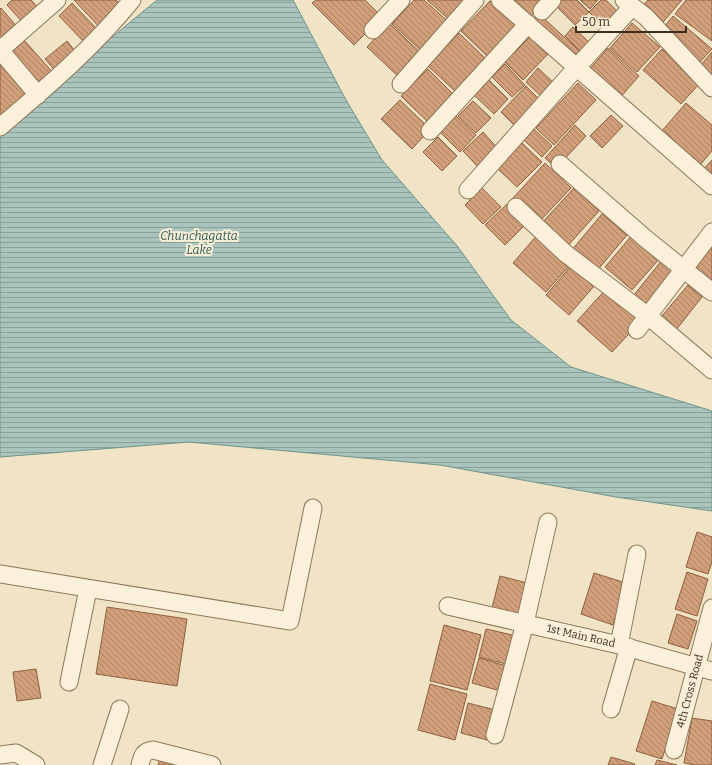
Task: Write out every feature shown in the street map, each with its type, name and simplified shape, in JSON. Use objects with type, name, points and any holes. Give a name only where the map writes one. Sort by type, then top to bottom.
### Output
[{"type":"street","points":[[38,95],[0,50],[58,0]]},
{"type":"street","points":[[0,127],[82,55],[116,20],[132,0]]},
{"type":"street","points":[[373,30],[401,0]]},
{"type":"street","points":[[401,84],[475,0]]},
{"type":"street","points":[[500,0],[712,186]]},
{"type":"street","points":[[468,190],[633,4],[712,88]]},
{"type":"street","points":[[430,131],[528,24]]},
{"type":"street","points":[[560,164],[646,239],[712,292]]},
{"type":"street","points":[[516,207],[565,254],[648,316],[712,370]]},
{"type":"street","points":[[637,330],[712,232]]},
{"type":"street","points":[[0,574],[290,621],[313,508]]},
{"type":"street","points":[[495,735],[525,623],[548,522]]},
{"type":"street","points":[[611,708],[624,646],[636,554]]},
{"type":"street","points":[[69,682],[88,589]]},
{"type":"street","name":"1st Main Road","points":[[448,606],[624,646],[704,669]]},
{"type":"street","name":"4th Cross Road","points":[[674,750],[704,669],[712,608]]},
{"type":"street","points":[[102,765],[120,709]]},
{"type":"street","points":[[140,765],[145,752],[148,750],[212,765]]},
{"type":"street","points":[[0,755],[16,753],[36,765]]},
{"type":"water","name":"Chunchagatta Lake","points":[[157,0],[293,0],[346,100],[382,160],[458,247],[511,320],[571,367],[712,411],[712,511],[616,497],[440,465],[189,442],[0,457],[0,130]]},
{"type":"building","points":[[12,0],[31,0],[40,10],[24,24],[7,5]]},
{"type":"building","points":[[74,0],[116,0],[124,8],[101,29]]},
{"type":"building","points":[[316,0],[365,0],[382,17],[354,45],[312,3]]},
{"type":"building","points":[[414,0],[424,0],[452,25],[426,55],[392,24]]},
{"type":"building","points":[[427,0],[474,0],[453,23]]},
{"type":"building","points":[[506,0],[546,0],[528,20]]},
{"type":"building","points":[[562,0],[577,0],[589,12],[575,25],[556,6]]},
{"type":"building","points":[[580,0],[598,0],[590,9]]},
{"type":"building","points":[[601,0],[606,0],[622,16],[608,31],[589,12]]},
{"type":"building","points":[[648,0],[682,0],[658,28],[638,11]]},
{"type":"building","points":[[686,0],[712,0],[712,41],[675,14]]},
{"type":"building","points":[[490,1],[520,30],[491,60],[461,31]]},
{"type":"building","points":[[72,3],[101,33],[88,46],[59,16]]},
{"type":"building","points":[[1,8],[18,28],[4,40],[0,35]]},
{"type":"building","points":[[539,14],[585,56],[576,66],[530,23]]},
{"type":"building","points":[[673,16],[712,49],[698,64],[660,32]]},
{"type":"building","points":[[389,23],[424,56],[402,80],[367,47]]},
{"type":"building","points":[[632,23],[660,47],[637,72],[610,48]]},
{"type":"building","points":[[573,27],[594,47],[585,56],[565,36]]},
{"type":"building","points":[[459,33],[489,62],[458,94],[428,66]]},
{"type":"building","points":[[532,35],[550,52],[523,80],[505,62]]},
{"type":"building","points":[[24,40],[55,75],[38,91],[7,56]]},
{"type":"building","points":[[67,41],[79,56],[58,74],[45,59]]},
{"type":"building","points":[[608,48],[639,76],[618,100],[587,72]]},
{"type":"building","points":[[662,49],[700,83],[681,104],[643,70]]},
{"type":"building","points":[[712,52],[712,78],[699,67]]},
{"type":"building","points":[[0,61],[29,92],[0,117]]},
{"type":"building","points":[[505,64],[525,85],[512,97],[492,77]]},
{"type":"building","points":[[538,68],[557,86],[545,100],[526,82]]},
{"type":"building","points":[[428,69],[458,99],[432,126],[401,96]]},
{"type":"building","points":[[489,80],[508,99],[494,114],[474,95]]},
{"type":"building","points":[[578,83],[596,100],[554,145],[536,128]]},
{"type":"building","points":[[526,86],[543,103],[518,129],[501,112]]},
{"type":"building","points":[[400,100],[430,129],[412,149],[381,119]]},
{"type":"building","points":[[473,101],[491,118],[476,133],[458,116]]},
{"type":"building","points":[[686,103],[712,125],[712,151],[700,165],[661,132]]},
{"type":"building","points":[[455,115],[476,135],[460,152],[440,132]]},
{"type":"building","points":[[611,115],[623,126],[602,148],[590,136]]},
{"type":"building","points":[[575,125],[586,136],[556,168],[545,158]]},
{"type":"building","points":[[534,129],[552,146],[542,157],[524,140]]},
{"type":"building","points":[[483,132],[500,151],[480,169],[463,151]]},
{"type":"building","points":[[438,137],[457,156],[442,171],[423,152]]},
{"type":"building","points":[[522,143],[542,162],[517,187],[497,168]]},
{"type":"building","points":[[712,160],[712,183],[700,173]]},
{"type":"building","points":[[545,163],[571,188],[539,222],[513,198]]},
{"type":"building","points":[[482,188],[501,207],[483,224],[465,205]]},
{"type":"building","points":[[574,188],[599,211],[564,250],[539,226]]},
{"type":"building","points":[[507,204],[526,224],[505,245],[485,225]]},
{"type":"building","points":[[602,214],[627,235],[596,272],[571,251]]},
{"type":"building","points":[[538,234],[571,264],[546,292],[513,263]]},
{"type":"building","points":[[633,234],[660,258],[632,290],[605,267]]},
{"type":"building","points":[[712,246],[712,290],[690,273]]},
{"type":"building","points":[[662,260],[679,273],[650,309],[634,295]]},
{"type":"building","points":[[572,265],[595,285],[569,315],[546,295]]},
{"type":"building","points":[[688,285],[702,297],[676,330],[661,317]]},
{"type":"building","points":[[608,287],[643,319],[612,352],[577,321]]},
{"type":"building","points":[[697,532],[712,537],[712,562],[708,574],[686,567]]},
{"type":"building","points":[[687,572],[708,579],[697,616],[675,609]]},
{"type":"building","points":[[594,573],[626,583],[613,625],[581,614]]},
{"type":"building","points":[[500,576],[531,584],[523,617],[492,608]]},
{"type":"building","points":[[107,607],[187,619],[177,686],[96,674]]},
{"type":"building","points":[[677,614],[697,621],[688,649],[668,643]]},
{"type":"building","points":[[444,625],[481,635],[467,690],[430,681]]},
{"type":"building","points":[[486,629],[517,636],[510,665],[479,657]]},
{"type":"building","points":[[479,658],[510,667],[504,692],[472,683]]},
{"type":"building","points":[[36,669],[41,698],[17,701],[13,672]]},
{"type":"building","points":[[430,684],[467,694],[455,740],[418,730]]},
{"type":"building","points":[[652,701],[678,709],[662,759],[636,751]]},
{"type":"building","points":[[468,703],[499,711],[491,741],[461,733]]},
{"type":"building","points":[[692,718],[712,721],[712,765],[695,765],[684,763]]},
{"type":"building","points":[[611,757],[635,764],[608,765]]},
{"type":"building","points":[[160,758],[195,765],[158,765]]},
{"type":"building","points":[[657,760],[677,765],[655,765]]}]
